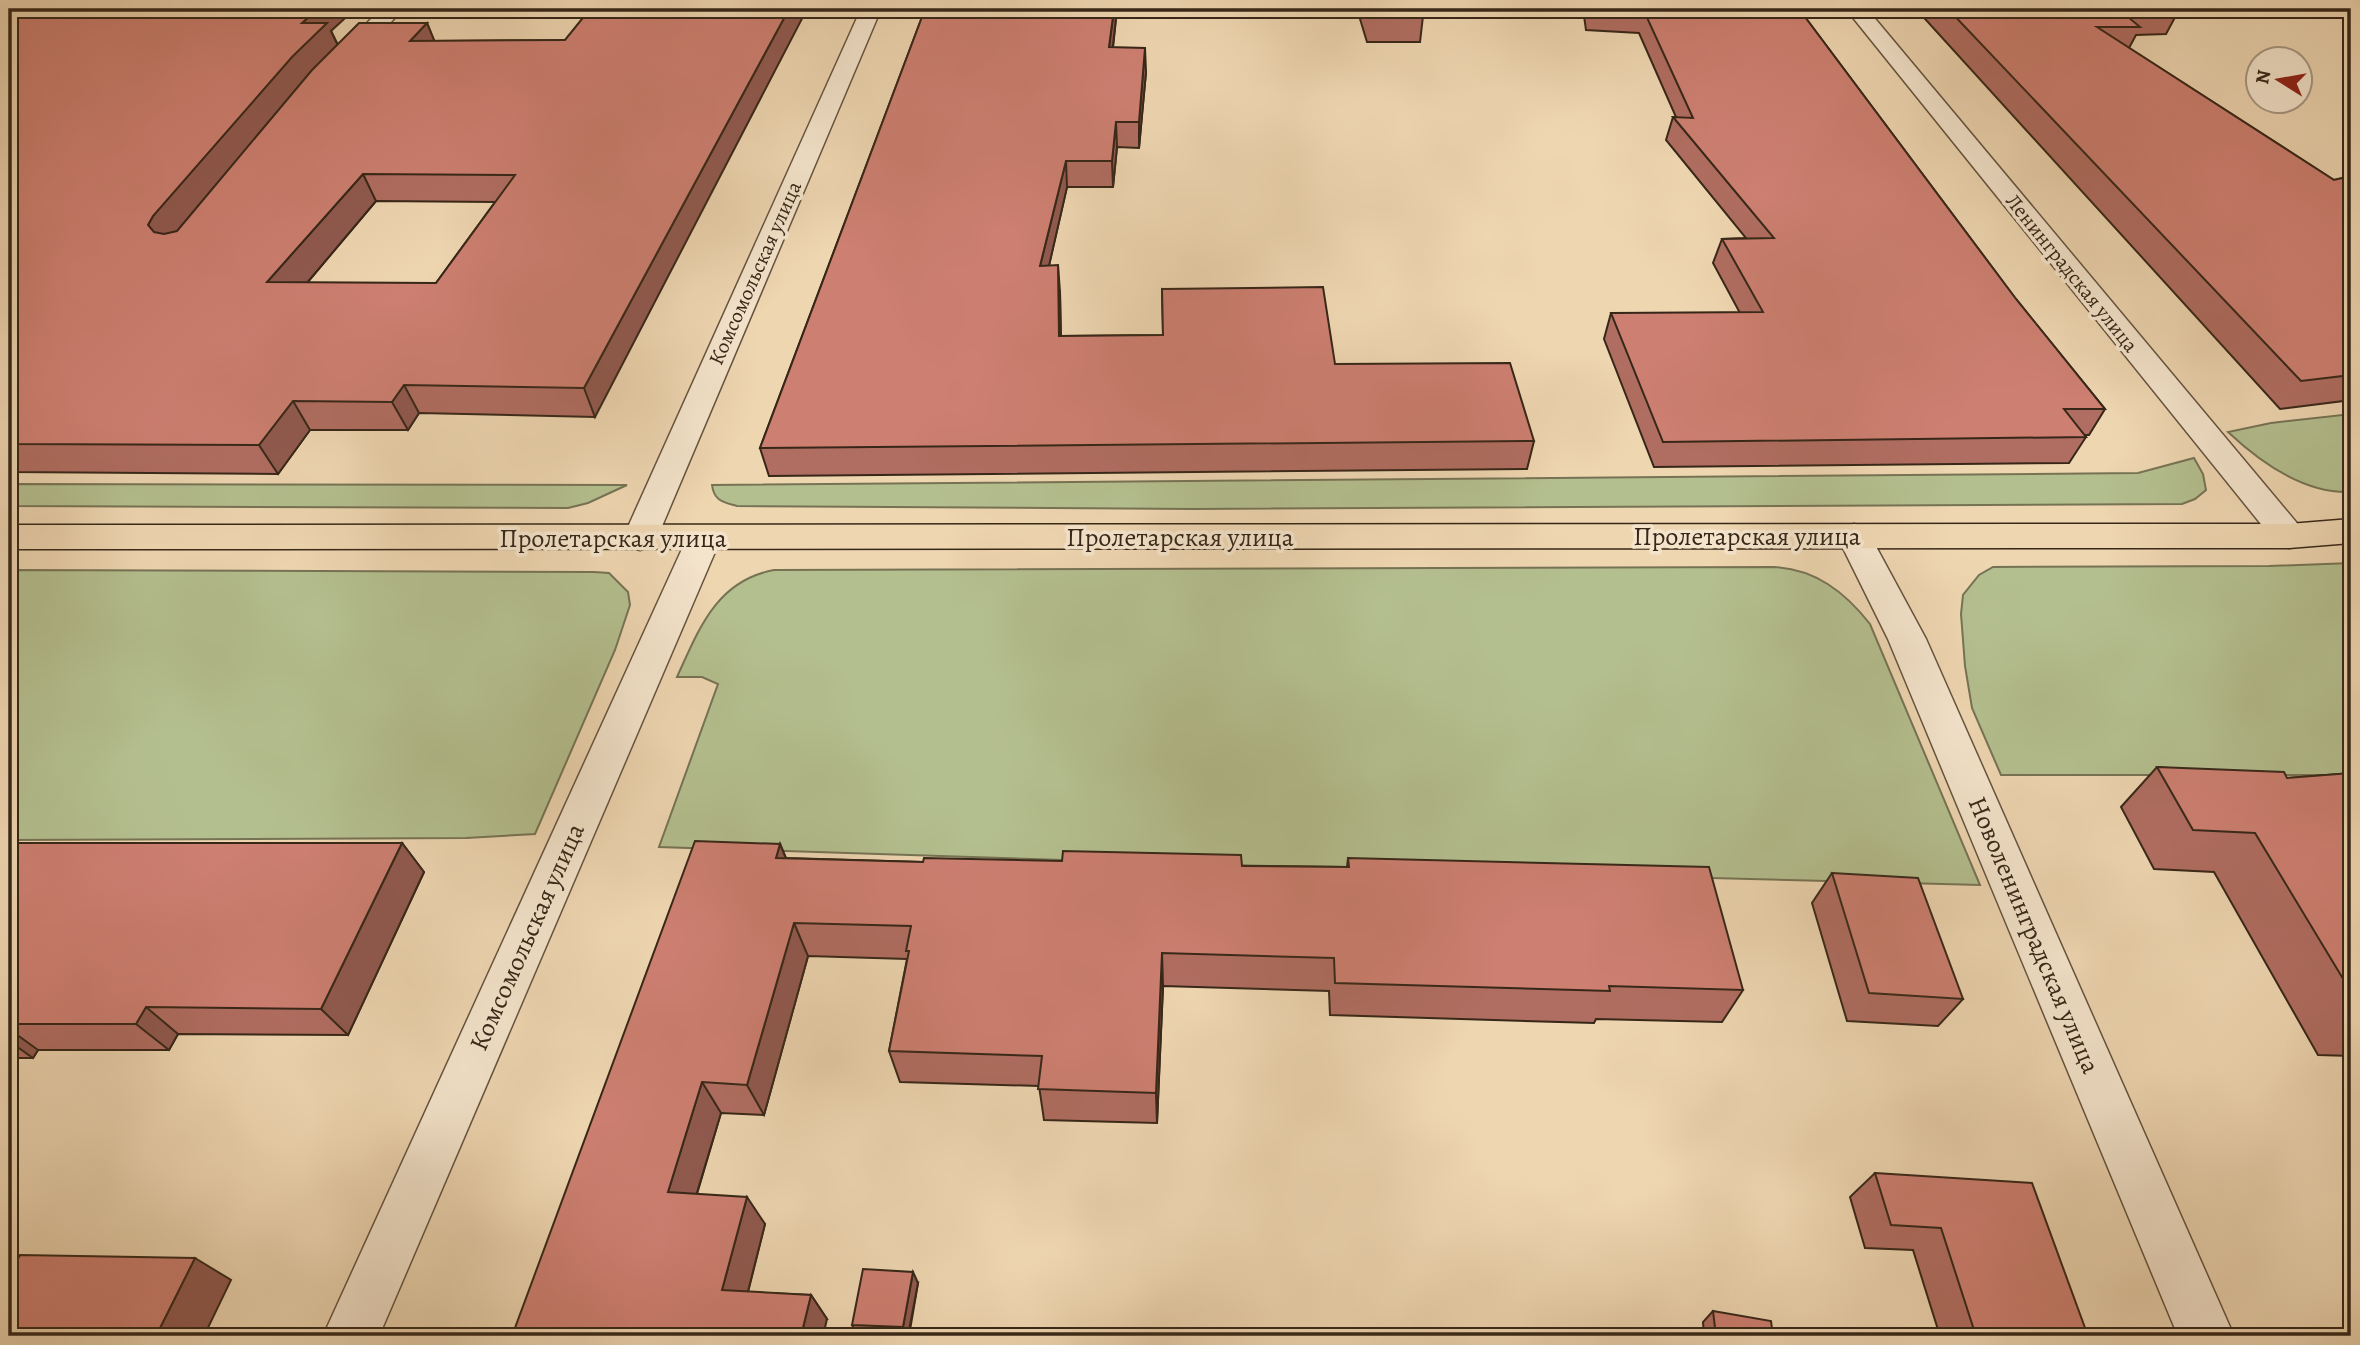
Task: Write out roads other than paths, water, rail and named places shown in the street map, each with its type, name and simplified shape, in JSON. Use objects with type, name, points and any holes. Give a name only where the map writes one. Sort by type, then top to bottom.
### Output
[{"type":"main road","name":"Пролетарская улица","points":[[9,537],[2289,536],[2351,531]]},
{"type":"street","points":[[325,79],[393,9]]},
{"type":"street","name":"Комсомольская улица","points":[[639,538],[871,9]]},
{"type":"street","name":"Ленинградская улица","points":[[1856,9],[2289,536]]},
{"type":"street","name":"Новоленинградская улица","points":[[1854,536],[1907,639],[2206,1336]]},
{"type":"street","name":"Комсомольская улица","points":[[351,1336],[704,538]]}]
